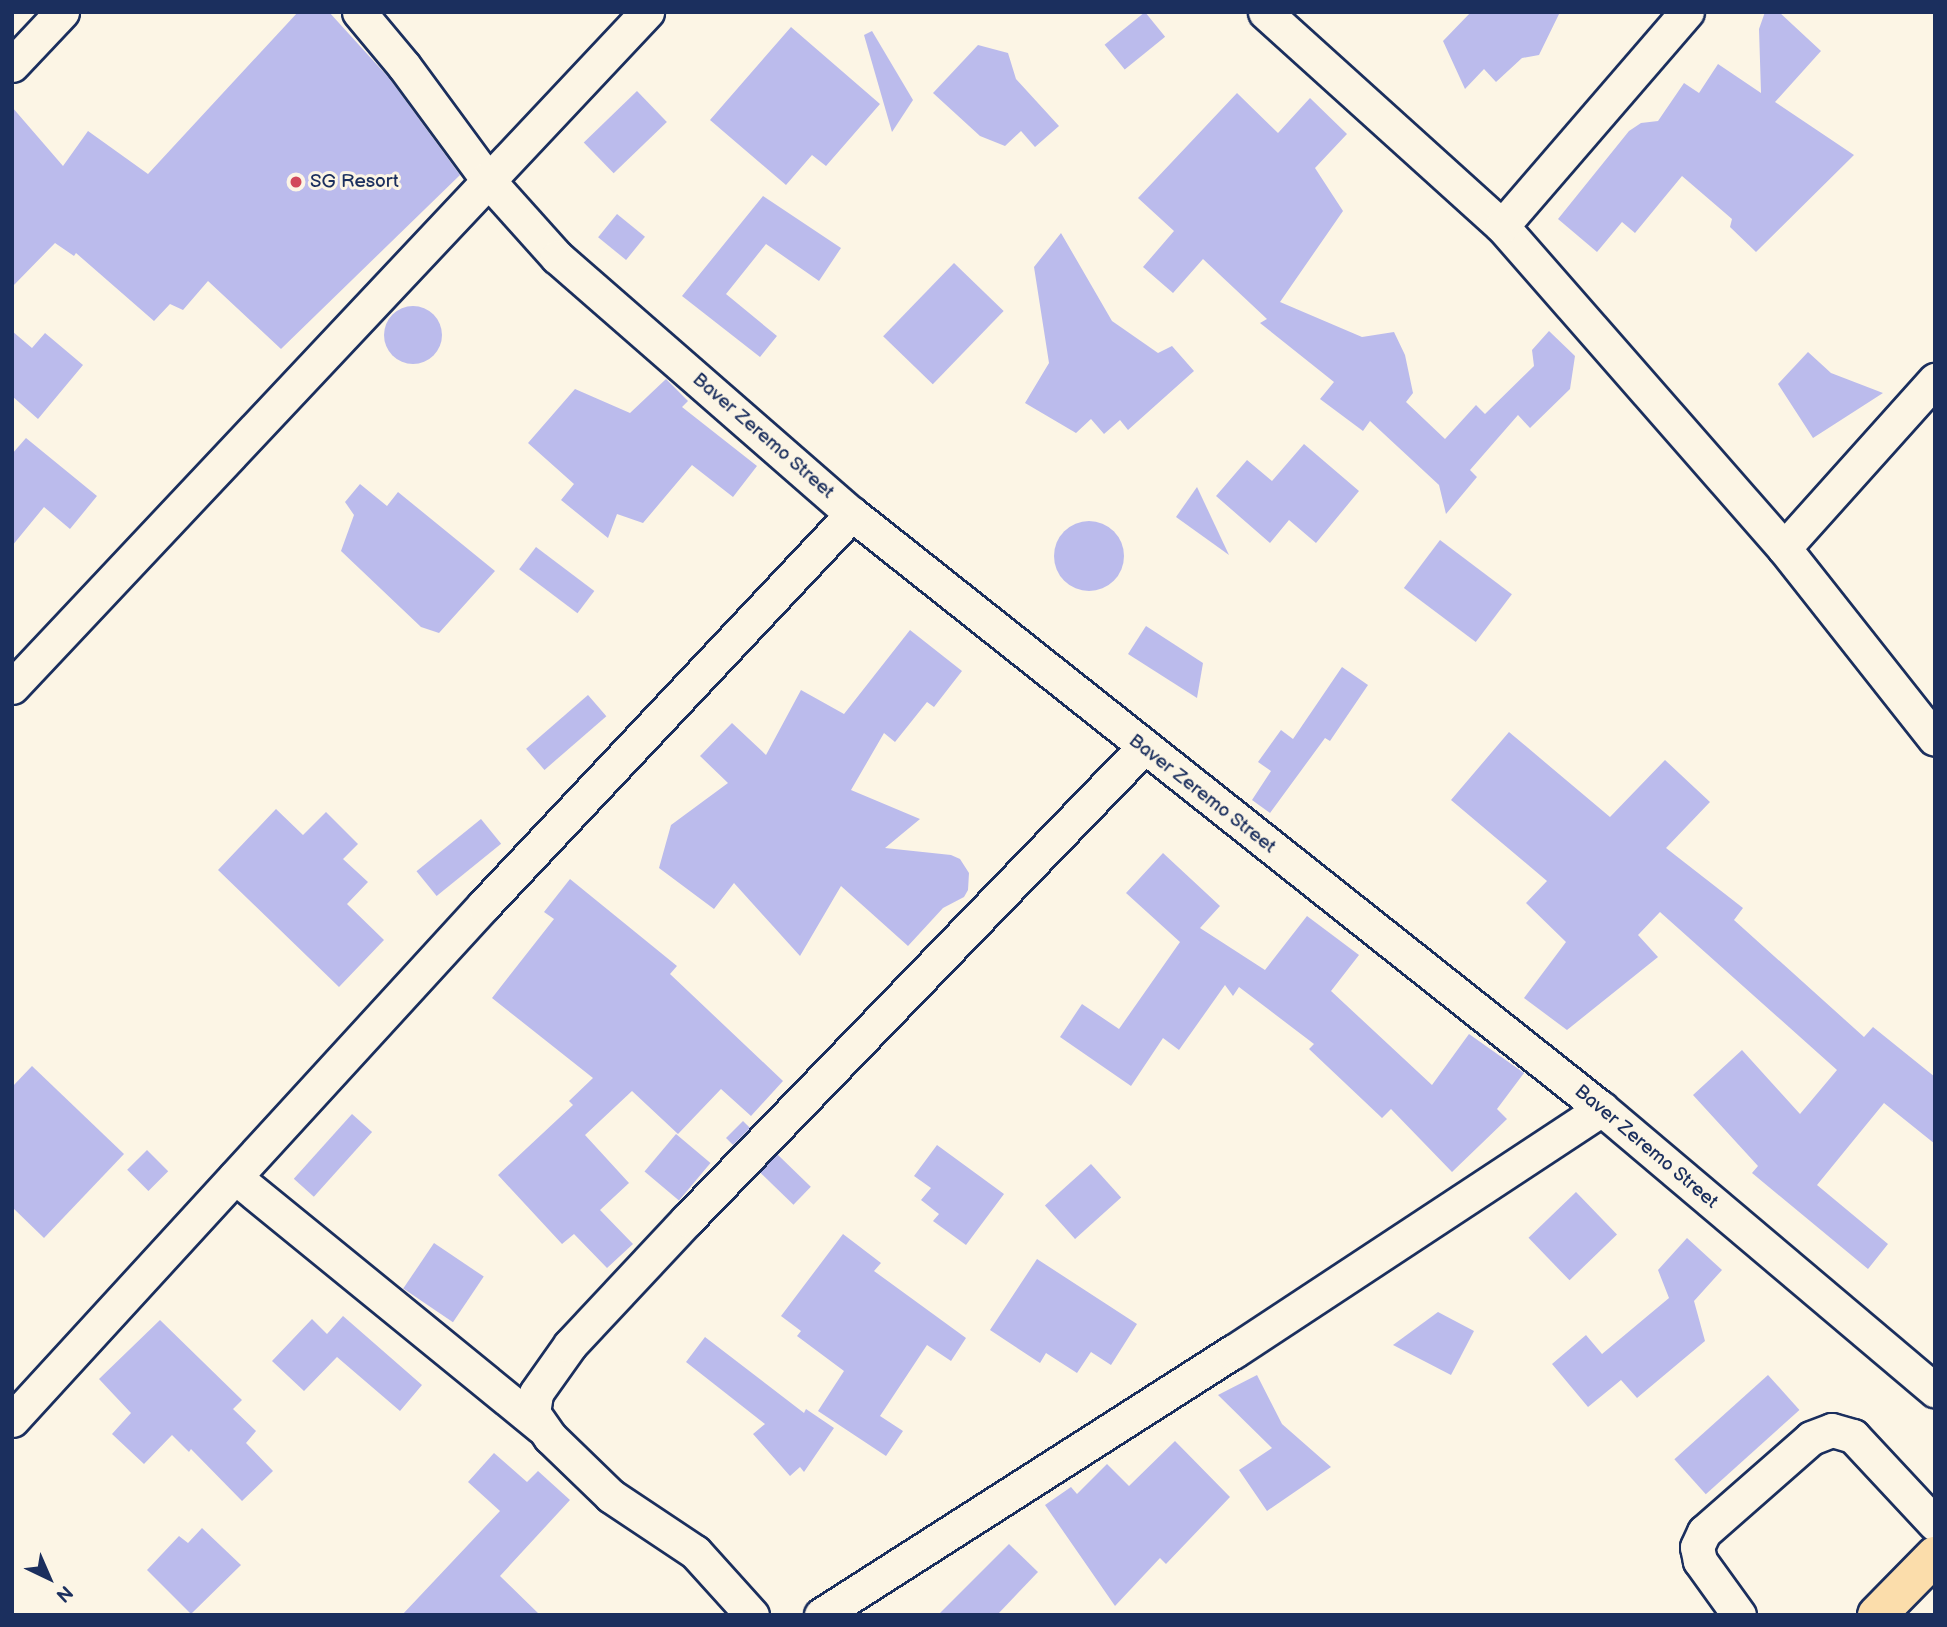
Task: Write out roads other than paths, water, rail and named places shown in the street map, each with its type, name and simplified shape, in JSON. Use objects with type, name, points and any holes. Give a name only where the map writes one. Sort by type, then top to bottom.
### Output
[{"type":"main road","points":[[1877,1615],[1935,1556]]},
{"type":"street","points":[[12,65],[62,12]]},
{"type":"street","name":"Baver Zeremo Street","points":[[359,12],[404,66],[486,179],[557,257],[852,514],[1602,1109],[1935,1390]]},
{"type":"street","points":[[12,687],[233,455],[486,179],[647,12]]},
{"type":"street","points":[[1265,12],[1502,226],[1784,548],[1935,739]]},
{"type":"street","points":[[1502,226],[1687,12]]},
{"type":"street","points":[[1784,548],[1935,380]]},
{"type":"street","points":[[12,1420],[484,905],[852,514]]},
{"type":"street","points":[[541,1427],[533,1413],[536,1393],[570,1345],[971,924],[1144,747]]},
{"type":"street","points":[[821,1615],[1233,1352],[1602,1109]]},
{"type":"street","points":[[235,1177],[541,1427],[611,1496],[695,1552],[752,1615]]},
{"type":"street","points":[[1739,1615],[1700,1561],[1697,1547],[1703,1532],[1811,1438],[1832,1430],[1853,1436],[1935,1524]]},
{"type":"place","name":"SG Resort","points":[[296,182]]}]
